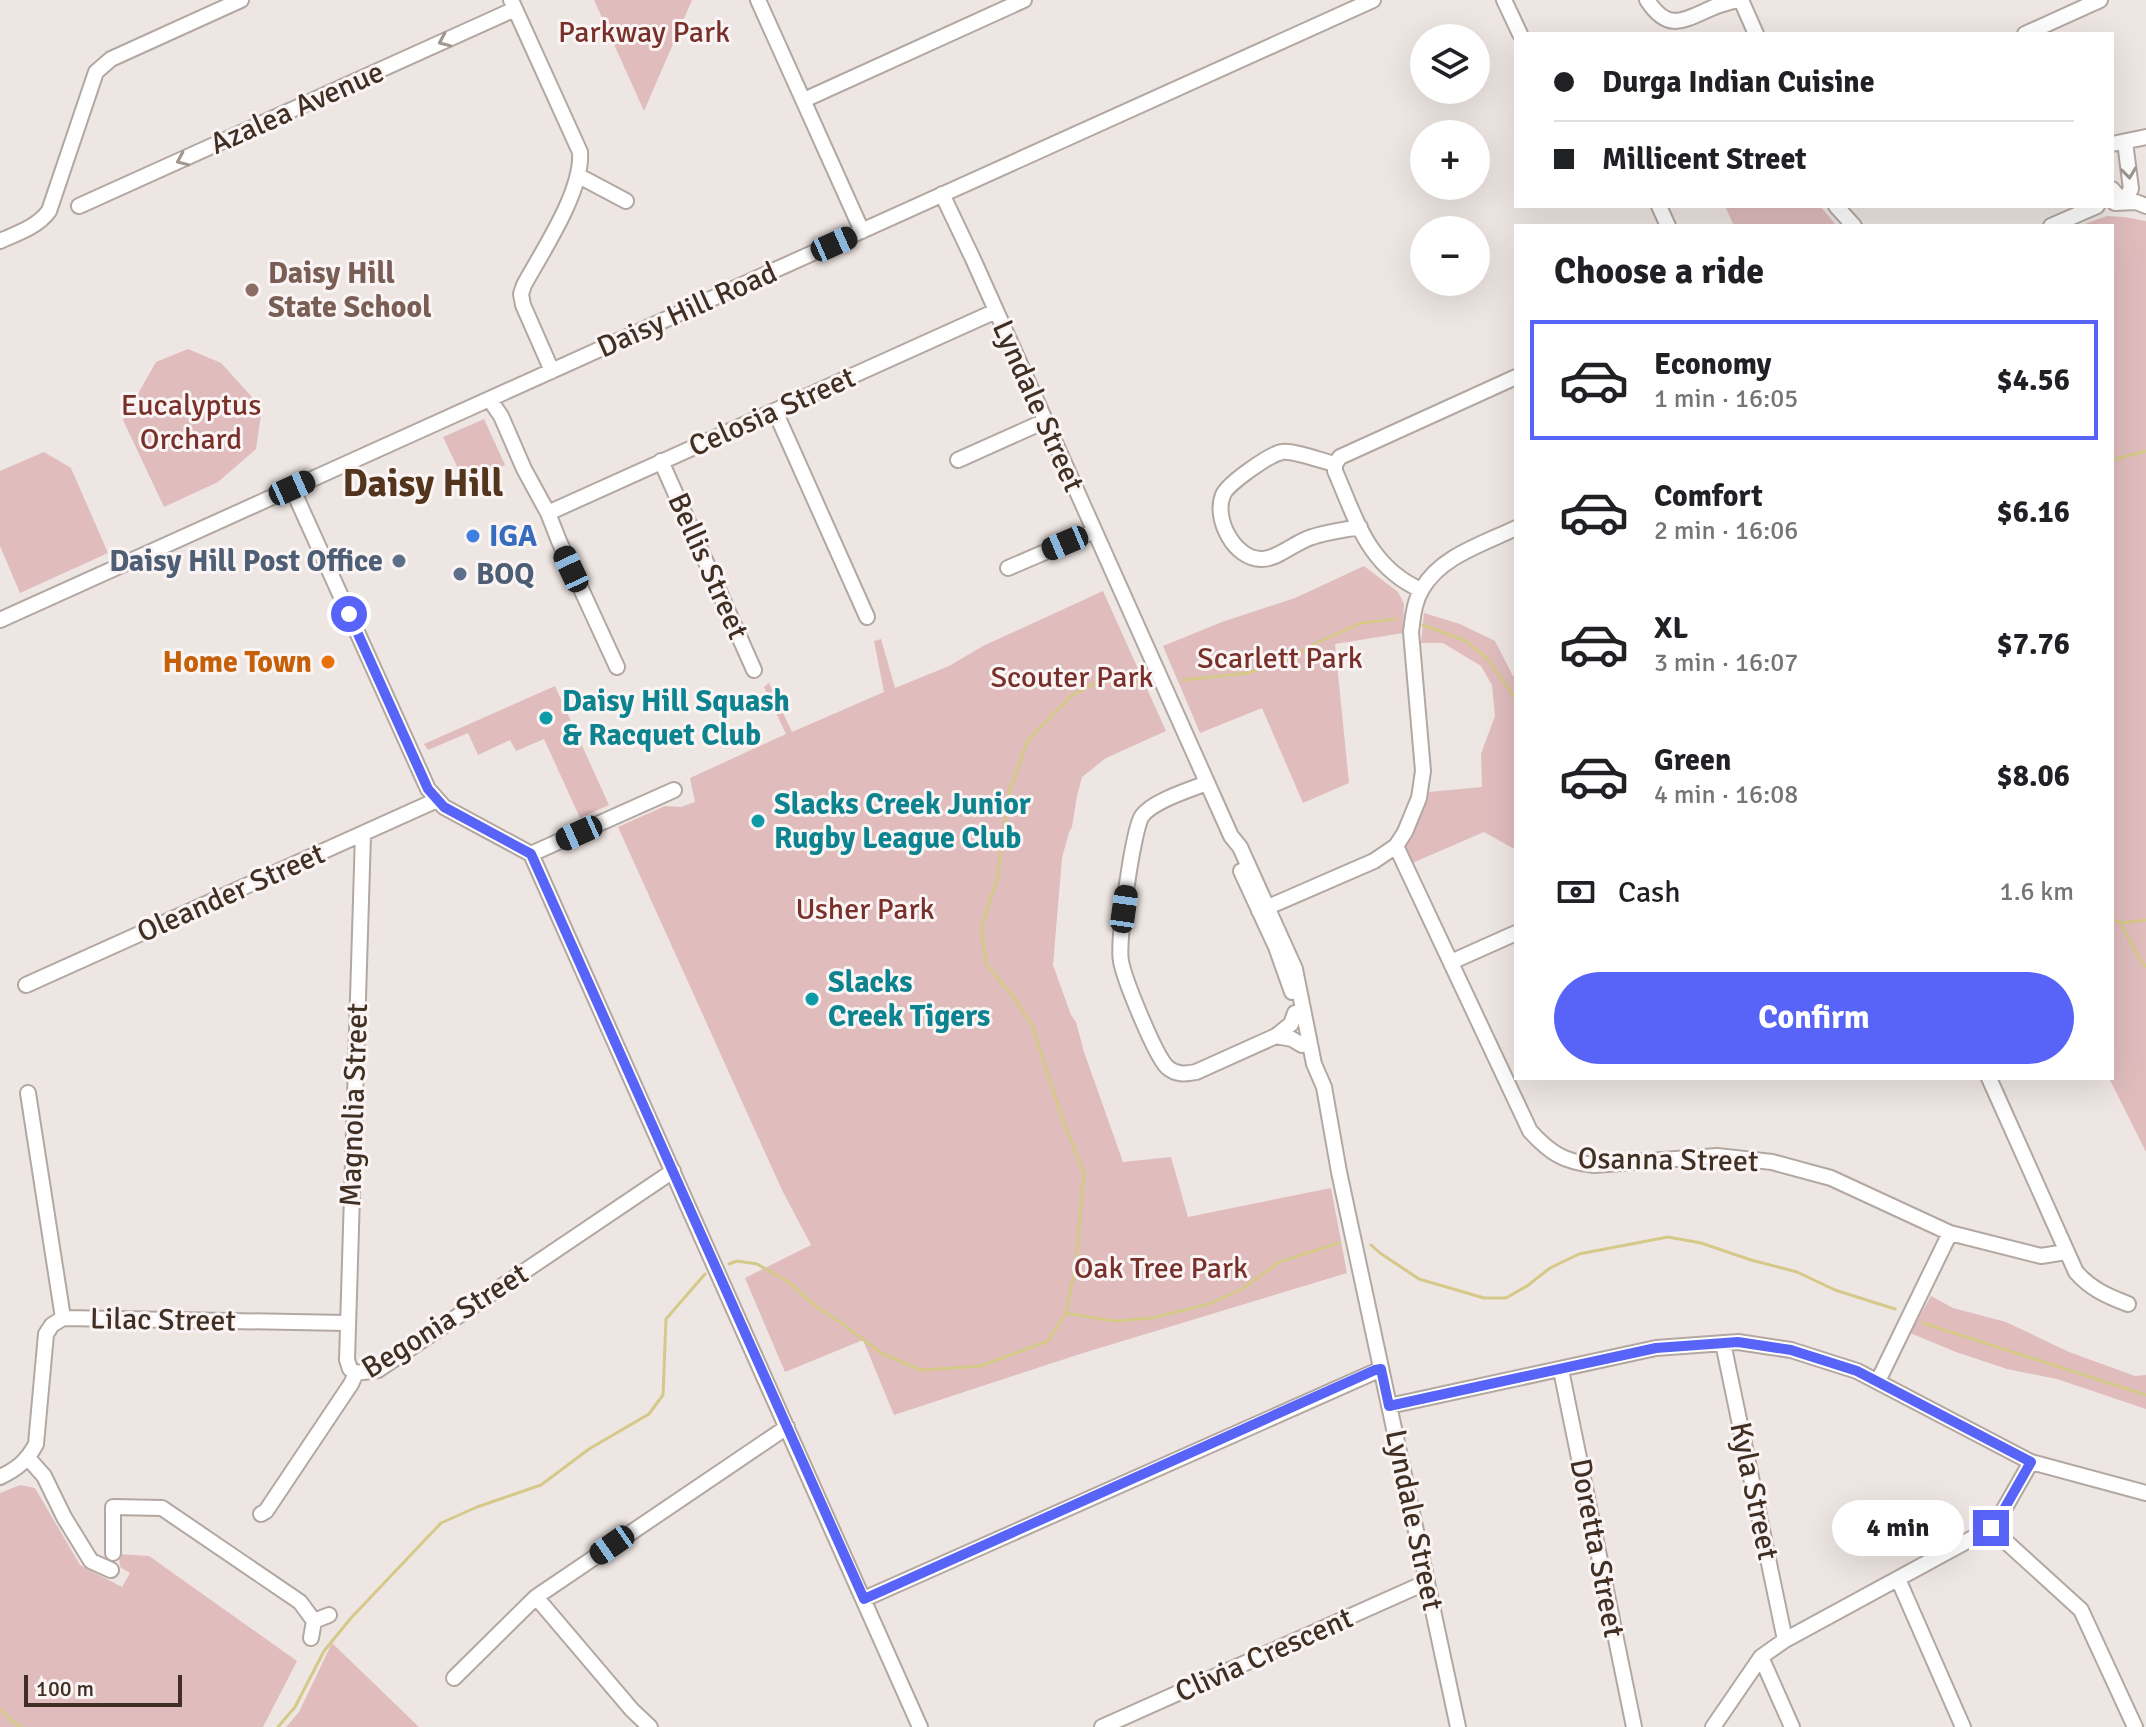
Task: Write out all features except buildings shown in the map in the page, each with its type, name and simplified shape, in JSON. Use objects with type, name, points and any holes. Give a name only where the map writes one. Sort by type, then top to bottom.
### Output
[{"type":"street","points":[[0,241],[43,220],[49,211],[96,72],[111,59],[241,0]]},
{"type":"street","points":[[758,0],[862,231]]},
{"type":"street","points":[[804,100],[1024,0]]},
{"type":"street","name":"Daisy Hill Road","points":[[0,620],[862,231],[1350,5],[1373,0]]},
{"type":"street","points":[[1504,0],[1519,32]]},
{"type":"street","points":[[1647,0],[1659,16],[1674,22],[1683,21],[1719,4],[1739,0],[1755,32]]},
{"type":"street","points":[[2029,32],[2100,0]]},
{"type":"street","points":[[513,5],[580,152],[579,176],[567,205],[521,294],[552,371]]},
{"type":"street","name":"Azalea Avenue","points":[[79,206],[513,5]]},
{"type":"street","points":[[2117,203],[2131,189],[2119,143],[2146,137]]},
{"type":"street","points":[[579,176],[626,201]]},
{"type":"street","name":"Lyndale Street","points":[[942,194],[1231,836],[1240,847],[1290,982],[1309,1074],[1316,1088],[1339,1172]]},
{"type":"street","points":[[2117,203],[2136,202],[2146,206]]},
{"type":"street","points":[[1838,208],[1852,224]]},
{"type":"street","points":[[2056,224],[2092,208]]},
{"type":"street","name":"Celosia Street","points":[[548,513],[996,311]]},
{"type":"street","points":[[1421,590],[1409,585],[1379,560],[1360,527],[1335,471],[1335,464],[1340,457],[1514,378]]},
{"type":"street","points":[[490,400],[501,416],[524,469],[548,513],[617,667]]},
{"type":"street","points":[[775,411],[867,617]]},
{"type":"street","points":[[958,460],[1045,421]]},
{"type":"street","points":[[1335,464],[1294,452],[1283,451],[1272,456],[1231,483],[1223,494],[1220,507],[1223,522],[1234,546],[1249,558],[1264,560],[1310,537],[1360,527]]},
{"type":"street","name":"Bellis Street","points":[[661,461],[754,670]]},
{"type":"street","points":[[292,488],[428,789],[437,800],[465,819],[531,854],[920,1727]]},
{"type":"street","points":[[1008,568],[1094,531]]},
{"type":"street","points":[[1264,909],[1374,861],[1396,846],[1419,798],[1423,771],[1411,632],[1414,609],[1421,590],[1436,570],[1458,555],[1514,535]]},
{"type":"street","points":[[1207,783],[1149,809],[1137,825],[1120,937],[1120,959],[1126,981],[1160,1058],[1169,1069],[1183,1075],[1276,1036],[1291,1024],[1295,1013]]},
{"type":"street","points":[[531,854],[674,790]]},
{"type":"street","name":"Oleander Street","points":[[26,985],[437,800]]},
{"type":"street","name":"Magnolia Street","points":[[356,1373],[350,1369],[347,1360],[347,1323],[363,834]]},
{"type":"street","name":"Osanna Street","points":[[1396,846],[1451,962],[1512,1078],[1530,1131],[1559,1157],[1594,1165],[1717,1156],[1772,1162],[1831,1178],[1950,1233],[2041,1256],[2066,1252]]},
{"type":"street","name":"Lyndale Street","points":[[1264,909],[1300,983],[1314,1064],[1324,1087],[1339,1172],[1458,1727]]},
{"type":"street","points":[[1451,962],[1514,934]]},
{"type":"street","points":[[1276,1036],[1302,1045]]},
{"type":"street","points":[[1990,1080],[2076,1272],[2097,1292],[2128,1304]]},
{"type":"street","name":"Lilac Street","points":[[28,1093],[63,1318],[347,1323]]},
{"type":"street","name":"Begonia Street","points":[[261,1514],[343,1397],[356,1373],[378,1370],[673,1171]]},
{"type":"street","points":[[1878,1381],[1950,1233]]},
{"type":"street","points":[[0,1477],[28,1458],[36,1444],[46,1334],[52,1325],[63,1318]]},
{"type":"street","points":[[1389,1406],[1656,1348],[1738,1342],[1791,1350],[1857,1371],[2031,1462],[2146,1493]]},
{"type":"street","name":"Kyla Street","points":[[1723,1343],[1785,1640]]},
{"type":"street","points":[[864,1599],[1381,1369]]},
{"type":"street","name":"Doretta Street","points":[[1561,1370],[1634,1727]]},
{"type":"street","points":[[454,1678],[536,1597],[787,1427]]},
{"type":"street","points":[[28,1458],[44,1476],[91,1561],[111,1570]]},
{"type":"street","points":[[1713,1727],[1761,1657],[1785,1640],[1991,1528],[2031,1462]]},
{"type":"street","points":[[113,1553],[113,1507],[162,1508],[300,1602],[314,1621],[311,1638]]},
{"type":"street","points":[[1991,1528],[2081,1610],[2135,1727]]},
{"type":"street","points":[[1898,1579],[1963,1727]]},
{"type":"street","name":"Clivia Crescent","points":[[1102,1727],[1427,1582]]},
{"type":"street","points":[[536,1597],[650,1727]]},
{"type":"street","points":[[314,1621],[329,1615]]},
{"type":"street","points":[[1761,1657],[1792,1727]]},
{"type":"green space","name":"Parkway Park","points":[[594,0],[692,0],[644,111]]},
{"type":"green space","points":[[1726,208],[1822,208],[1835,224],[1733,224]]},
{"type":"green space","points":[[2107,216],[2146,221],[2146,1152],[2110,1080],[2114,1080],[2114,224],[2085,224]]},
{"type":"green space","name":"Eucalyptus Orchard","points":[[188,349],[221,363],[262,408],[256,449],[218,482],[164,507],[123,420],[156,362]]},
{"type":"green space","points":[[484,419],[505,465],[465,483],[443,437]]},
{"type":"green space","points":[[44,452],[71,468],[108,553],[20,593],[0,546],[0,471]]},
{"type":"green space","name":"Scarlett Park","points":[[1364,566],[1398,592],[1404,604],[1403,633],[1335,644],[1349,783],[1303,803],[1262,708],[1200,733],[1163,646],[1295,598]]},
{"type":"green space","name":"Usher Park","points":[[1103,591],[1166,731],[1106,758],[1082,777],[1062,858],[1053,965],[1076,1022],[1123,1162],[1171,1157],[1188,1217],[1331,1188],[1347,1273],[1083,1353],[894,1415],[863,1340],[785,1372],[745,1278],[811,1245],[782,1190],[618,827],[665,806],[681,807],[695,802],[690,778],[786,734],[764,687],[769,683],[792,732],[884,692],[874,641],[881,639],[895,688],[949,666],[983,646]]},
{"type":"green space","points":[[1424,613],[1460,624],[1495,641],[1514,676],[1514,849],[1484,832],[1410,864],[1403,848],[1421,815],[1429,792],[1482,787],[1481,754],[1495,716],[1492,685],[1481,666],[1443,643],[1421,643]]},
{"type":"green space","points":[[555,686],[609,805],[580,818],[544,739],[516,751],[510,740],[478,755],[468,733],[428,750],[424,744]]},
{"type":"green space","points":[[1931,1296],[1953,1308],[2006,1322],[2069,1352],[2135,1376],[2146,1375],[2146,1409],[2057,1379],[2007,1369],[1910,1333]]},
{"type":"green space","points":[[20,1485],[35,1488],[80,1565],[122,1587],[130,1573],[120,1567],[119,1554],[149,1556],[297,1661],[263,1727],[0,1727],[0,1493]]},
{"type":"green space","points":[[332,1643],[419,1727],[286,1727],[299,1712]]},
{"type":"waterway","points":[[2114,459],[2146,451]]},
{"type":"waterway","points":[[1183,680],[1248,673],[1289,659],[1361,623],[1396,619]]},
{"type":"waterway","points":[[1423,625],[1466,641],[1488,660],[1514,696]]},
{"type":"waterway","points":[[729,1264],[737,1261],[757,1264],[787,1281],[881,1353],[921,1370],[981,1366],[1048,1341],[1066,1313],[1076,1263],[1084,1173],[1062,1118],[1032,1025],[986,964],[981,928],[997,879],[1009,792],[1028,740],[1071,696],[1097,682],[1139,681]]},
{"type":"waterway","points":[[2114,920],[2121,923],[2146,920]]},
{"type":"waterway","points":[[2121,923],[2146,967]]},
{"type":"waterway","points":[[1371,1245],[1419,1279],[1484,1298],[1506,1298],[1550,1268],[1579,1254],[1668,1237],[1701,1243],[1797,1272],[1835,1290],[1895,1309]]},
{"type":"waterway","points":[[1066,1313],[1113,1321],[1152,1318],[1209,1304],[1242,1289],[1279,1262],[1339,1243]]},
{"type":"waterway","points":[[278,1727],[295,1707],[324,1651],[441,1523],[541,1485],[589,1449],[649,1414],[663,1395],[666,1319],[705,1274]]},
{"type":"waterway","points":[[1923,1323],[2146,1395]]},
{"type":"waterway","points":[[0,1709],[21,1727]]},
{"type":"place","name":"Daisy Hill State School","points":[[252,290]]},
{"type":"place","name":"IGA","points":[[473,536]]},
{"type":"place","name":"Daisy Hill Post Office","points":[[399,561]]},
{"type":"place","name":"BOQ","points":[[460,574]]},
{"type":"place","name":"Home Town","points":[[328,662]]},
{"type":"place","name":"Daisy Hill Squash & Racquet Club","points":[[546,718]]},
{"type":"place","name":"Slacks Creek Junior Rugby League Club","points":[[758,821]]},
{"type":"place","name":"Slacks Creek Tigers","points":[[812,999]]},
{"type":"district","name":"Daisy Hill","points":[[423,483]]},
{"type":"route","points":[[349,614],[428,789],[444,807],[531,854],[864,1599],[1375,1370],[1381,1369],[1389,1406],[1656,1348],[1738,1342],[1791,1350],[1857,1371],[2031,1462],[1991,1528]]},
{"type":"park label","name":"Scouter Park","points":[[1072,677]]},
{"type":"park label","name":"Oak Tree Park","points":[[1161,1268]]}]
